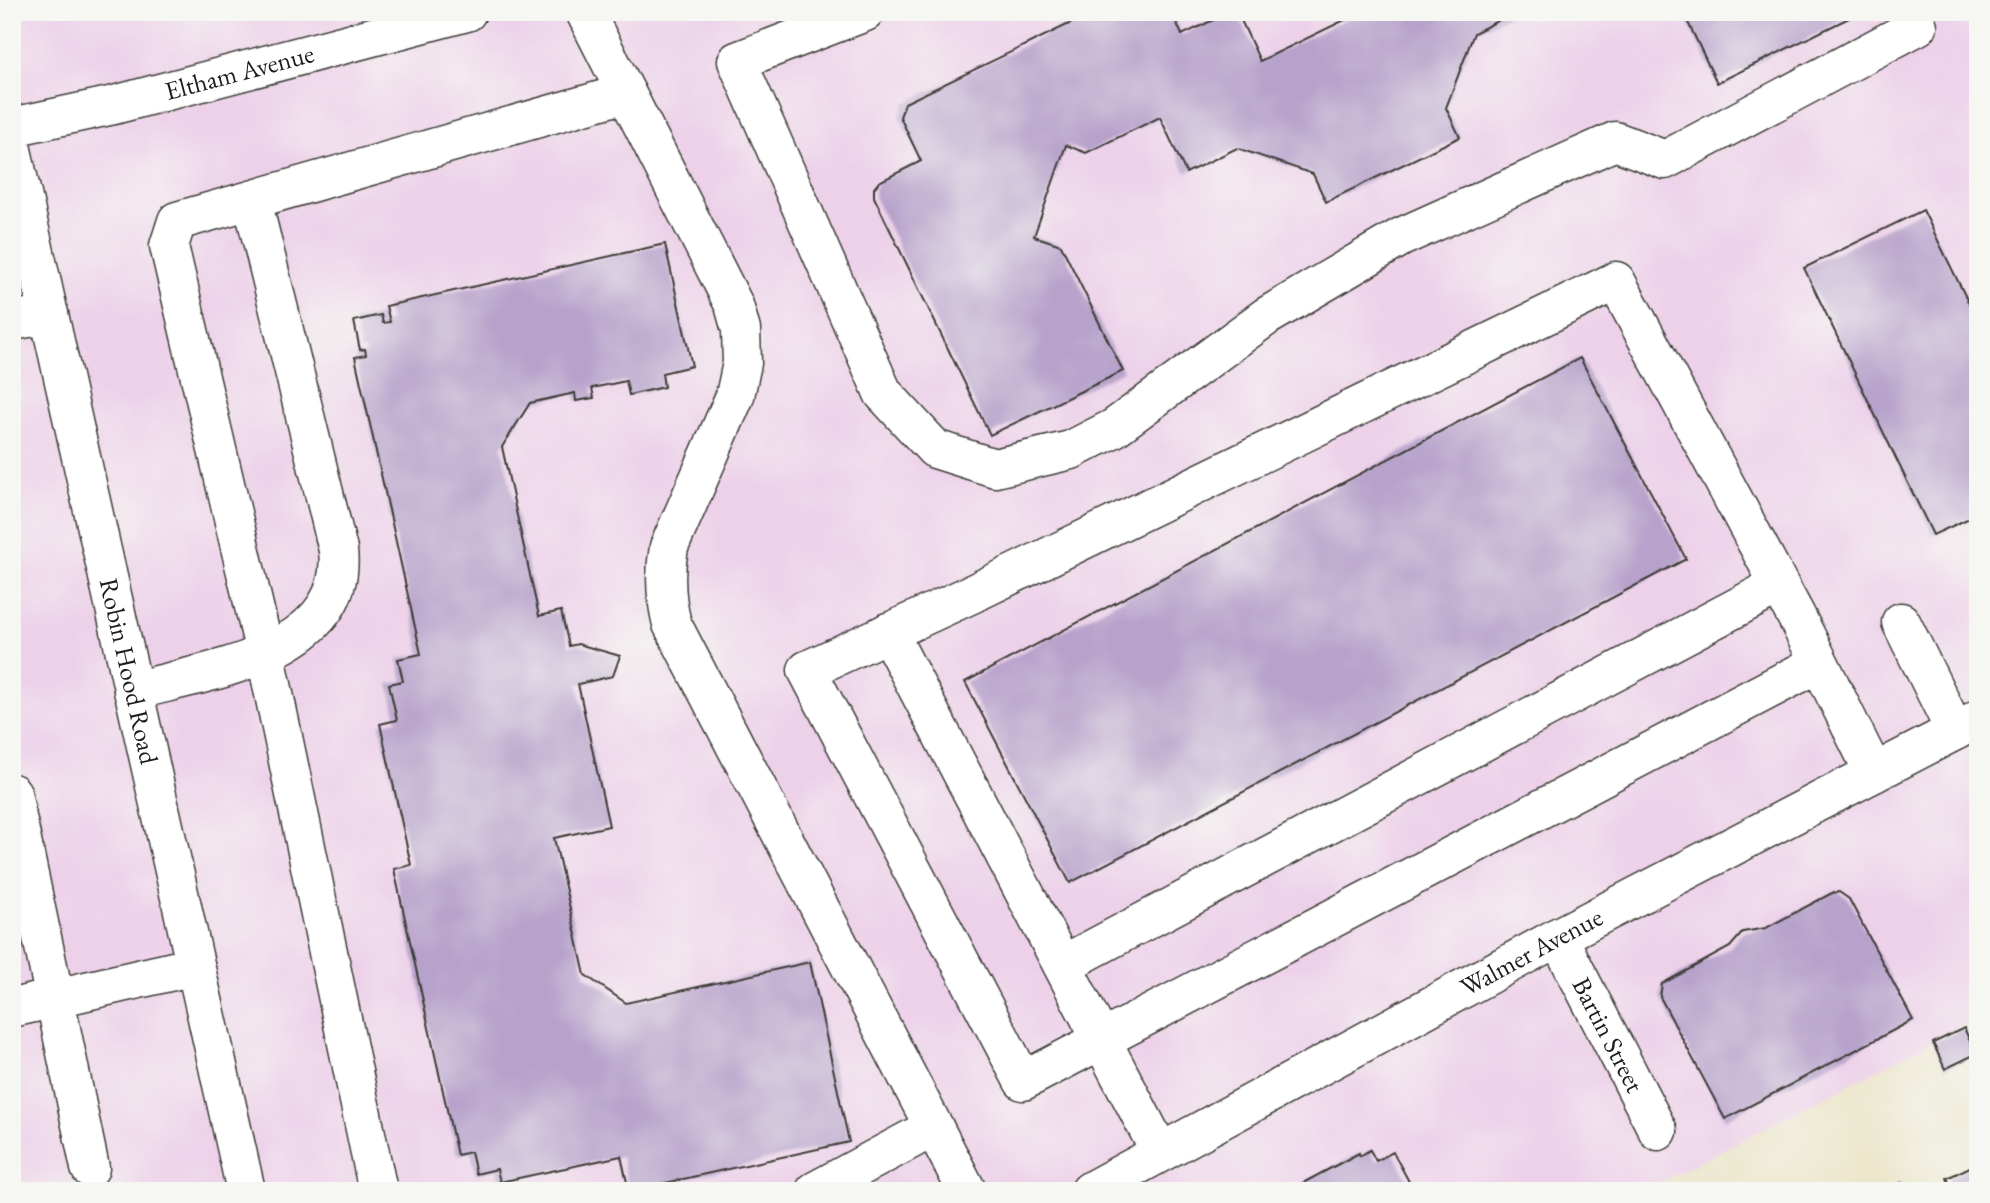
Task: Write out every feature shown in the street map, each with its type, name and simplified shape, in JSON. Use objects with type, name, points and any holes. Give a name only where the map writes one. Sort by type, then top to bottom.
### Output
[{"type":"street","name":"Eltham Avenue","points":[[12,127],[114,105],[467,12]]},
{"type":"street","points":[[585,12],[734,305],[741,330],[742,363],[735,396],[669,547],[664,571],[666,601],[672,624],[967,1191]]},
{"type":"street","points":[[865,12],[737,61],[883,393],[935,449],[995,468],[1071,450],[1114,428],[1267,316],[1401,237],[1615,141],[1665,160],[1924,17]]},
{"type":"street","points":[[378,1191],[266,655],[169,246],[177,221],[626,93]]},
{"type":"street","name":"Robin Hood Road","points":[[12,150],[246,1191]]},
{"type":"street","points":[[133,691],[266,655],[307,630],[331,598],[341,572],[338,550],[252,200]]},
{"type":"street","points":[[1819,663],[1023,1081],[807,670],[1616,281],[1779,585],[1819,663],[1874,773]]},
{"type":"street","points":[[12,321],[49,314]]},
{"type":"street","points":[[1064,964],[1779,585]]},
{"type":"street","points":[[1901,622],[1966,725]]},
{"type":"street","points":[[888,632],[1160,1152]]},
{"type":"street","name":"Walmer Avenue","points":[[1090,1191],[1559,937],[1966,725]]},
{"type":"street","points":[[12,793],[90,1168]]},
{"type":"street","name":"Bartin Street","points":[[1559,937],[1658,1131]]},
{"type":"street","points":[[12,1008],[195,966]]},
{"type":"street","points":[[815,1191],[934,1127]]},
{"type":"shaded area","points":[[12,12],[1978,12],[1978,1018],[1643,1191],[12,1191]]},
{"type":"building","points":[[1094,12],[1172,12],[1182,35],[1228,13],[1235,13],[1240,18],[1260,61],[1361,12],[1515,12],[1474,33],[1446,108],[1460,137],[1326,202],[1313,174],[1237,148],[1186,173],[1160,117],[1086,153],[1066,145],[1034,236],[1061,245],[1123,371],[990,435],[874,197],[874,188],[879,182],[921,161],[900,117],[905,103]]},
{"type":"building","points":[[1683,12],[1849,12],[1851,17],[1717,83]]},
{"type":"building","points":[[1923,210],[1978,322],[1978,514],[1933,535],[1804,268]]},
{"type":"building","points":[[665,244],[692,366],[662,373],[664,387],[629,395],[626,381],[592,388],[594,398],[576,401],[575,393],[530,403],[502,447],[539,616],[561,611],[569,646],[578,644],[620,656],[613,676],[578,684],[609,826],[554,838],[585,975],[626,1003],[810,962],[849,1142],[629,1191],[621,1156],[500,1182],[497,1169],[476,1174],[471,1152],[457,1155],[394,869],[411,865],[380,724],[397,720],[389,684],[403,681],[398,659],[421,654],[355,357],[366,355],[365,349],[360,350],[354,321],[381,315],[383,323],[390,322],[386,306]]},
{"type":"building","points":[[1580,358],[1686,559],[1070,883],[965,682]]},
{"type":"building","points":[[1839,892],[1849,899],[1913,1020],[1725,1119],[1660,997],[1662,984],[1730,947],[1743,932],[1766,928],[1832,893]]},
{"type":"building","points":[[1964,1028],[1976,1054],[1945,1069],[1933,1043]]},
{"type":"building","points":[[1370,1150],[1376,1161],[1393,1152],[1413,1189],[1288,1191],[1359,1153],[1360,1156]]},
{"type":"building","points":[[1978,1163],[1978,1191],[1953,1191],[1947,1178]]},
{"type":"building","points":[[1901,1183],[1904,1191],[1886,1191]]}]
